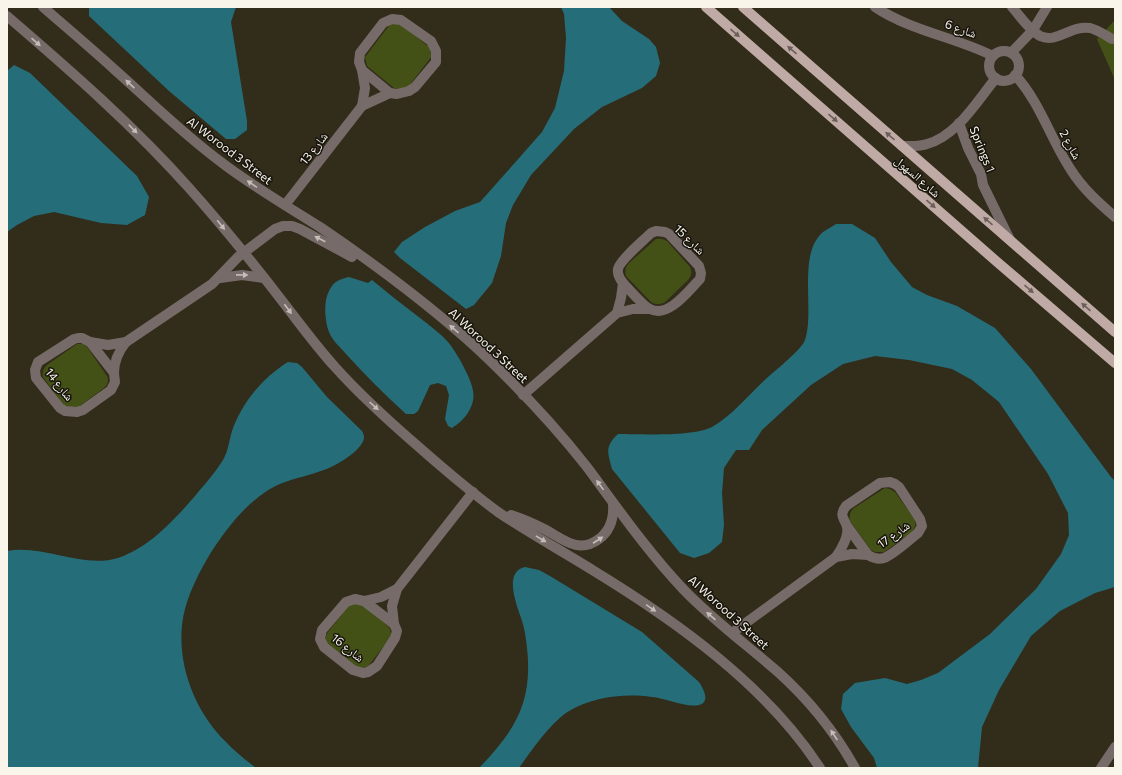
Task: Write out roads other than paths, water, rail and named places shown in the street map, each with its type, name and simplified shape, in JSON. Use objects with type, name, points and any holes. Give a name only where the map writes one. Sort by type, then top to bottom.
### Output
[{"type":"main road","name":"شارع السهول","points":[[706,7],[984,251],[1115,363]]},
{"type":"main road","name":"شارع السهول","points":[[743,7],[1115,332]]},
{"type":"street","name":"Al Worood 3 Street","points":[[43,7],[114,69],[193,142],[255,186],[318,226],[380,269],[460,334],[502,373],[555,429],[580,459],[613,504],[667,571],[687,593],[780,674],[806,699],[828,727],[855,768]]},
{"type":"street","name":"شارع 6","points":[[875,7],[896,19],[970,45],[993,56]]},
{"type":"street","points":[[1012,7],[1033,30],[1046,38],[1054,38],[1076,28],[1092,28],[1112,39]]},
{"type":"street","points":[[1012,53],[1033,30],[1047,7]]},
{"type":"street","points":[[7,16],[92,90],[126,122],[189,187],[244,253],[335,368],[364,397],[444,469],[498,512],[627,591],[663,615],[697,641],[731,669],[762,698],[791,730],[815,766]]},
{"type":"street","name":"شارع 13","points":[[285,205],[362,106],[390,93],[397,94],[410,91],[415,87],[436,62],[436,51],[431,41],[401,20],[392,19],[383,23],[360,53],[359,62],[362,70],[364,88],[362,106]]},
{"type":"street","points":[[1002,51],[1012,53],[1018,61],[1015,75],[1006,80],[996,78],[990,70],[990,60],[993,56],[1002,51]]},
{"type":"street","points":[[362,70],[390,93]]},
{"type":"street","name":"شارع 2","points":[[1015,75],[1029,93],[1071,170],[1092,197],[1115,217]]},
{"type":"street","name":"Springs 1","points":[[902,146],[927,144],[938,140],[957,126],[996,78]]},
{"type":"street","name":"Springs 1","points":[[957,126],[981,174],[983,185],[1011,242]]},
{"type":"street","name":"شارع 14","points":[[126,342],[108,345],[90,342],[82,338],[74,339],[38,362],[34,370],[36,378],[60,408],[71,413],[83,410],[111,390],[114,382],[117,356],[126,342],[212,284],[220,278],[244,253],[274,229],[283,226],[292,226],[355,259],[380,269]]},
{"type":"street","name":"شارع 15","points":[[523,395],[616,313],[633,309],[662,311],[670,309],[700,279],[701,276],[699,266],[669,234],[660,231],[651,234],[621,263],[618,271],[620,279],[623,283],[621,298],[616,313]]},
{"type":"street","name":"شارع 14","points":[[220,278],[242,275],[264,278]]},
{"type":"street","points":[[623,283],[649,309]]},
{"type":"street","points":[[90,342],[114,373]]},
{"type":"street","name":"شارع 17","points":[[890,482],[899,487],[922,522],[921,530],[884,558],[875,559],[868,555],[847,526],[843,518],[844,509],[846,506],[880,484],[890,482]]},
{"type":"street","name":"شارع 16","points":[[396,589],[392,606],[396,631],[395,638],[377,666],[368,672],[363,673],[353,670],[321,644],[320,634],[322,630],[346,602],[355,599],[364,601],[381,597],[396,589],[473,492]]},
{"type":"street","points":[[498,512],[531,523],[572,545],[583,546],[594,543],[604,536],[611,526],[614,515],[613,504]]},
{"type":"street","name":"شارع 17","points":[[836,558],[844,542],[847,526]]},
{"type":"street","name":"شارع 17","points":[[732,633],[836,558],[852,554],[868,555]]},
{"type":"street","points":[[364,601],[394,624]]},
{"type":"street","points":[[1101,768],[1115,747]]},
{"type":"water","points":[[89,7],[236,7],[231,22],[247,121],[247,130],[235,139],[226,139],[169,91],[89,16]]},
{"type":"water","points":[[561,7],[609,7],[622,21],[649,39],[656,47],[660,63],[656,76],[642,88],[602,107],[574,129],[531,175],[513,205],[506,223],[501,256],[492,283],[474,305],[466,309],[394,252],[402,242],[425,227],[455,211],[480,202],[542,132],[555,108],[564,71],[566,38],[564,14]]},
{"type":"water","points":[[14,65],[30,73],[137,176],[149,197],[145,215],[127,225],[101,223],[54,212],[34,216],[7,232],[7,71]]},
{"type":"water","points":[[836,224],[852,224],[875,238],[891,262],[912,287],[927,295],[957,306],[995,328],[1031,369],[1115,481],[1115,587],[1095,593],[1060,611],[1031,636],[999,690],[982,727],[978,768],[877,768],[874,758],[851,727],[841,709],[843,694],[855,683],[885,678],[907,684],[938,673],[990,634],[1036,589],[1061,554],[1069,535],[1068,513],[1048,474],[999,402],[972,380],[952,369],[909,360],[875,356],[843,364],[811,385],[762,430],[749,450],[736,450],[724,468],[722,493],[724,525],[722,542],[709,553],[694,558],[680,553],[612,469],[608,454],[611,443],[618,434],[680,434],[712,427],[734,410],[761,383],[799,349],[805,340],[808,328],[808,283],[811,254],[815,242],[823,232]]},
{"type":"water","points":[[349,277],[368,283],[372,280],[435,330],[451,346],[467,373],[473,391],[473,402],[471,407],[465,417],[452,428],[448,426],[445,419],[449,395],[446,386],[438,383],[430,385],[418,411],[414,414],[406,414],[368,377],[332,338],[326,319],[325,304],[327,296],[335,283],[341,279]]},
{"type":"water","points":[[288,362],[297,363],[302,367],[327,397],[362,431],[364,436],[362,444],[356,451],[333,466],[273,487],[256,499],[241,513],[216,545],[199,574],[187,602],[182,627],[184,663],[188,680],[195,698],[214,729],[233,749],[256,768],[7,768],[7,551],[35,551],[76,559],[104,561],[118,558],[130,553],[151,540],[187,505],[220,465],[225,457],[236,421],[247,401],[261,383]]},
{"type":"water","points":[[525,567],[539,570],[550,576],[642,632],[699,682],[705,695],[705,701],[694,706],[641,696],[620,696],[598,699],[578,706],[555,722],[529,753],[519,768],[479,768],[503,741],[512,728],[524,700],[528,667],[527,648],[524,628],[513,591],[513,583],[514,576],[518,570]]}]
